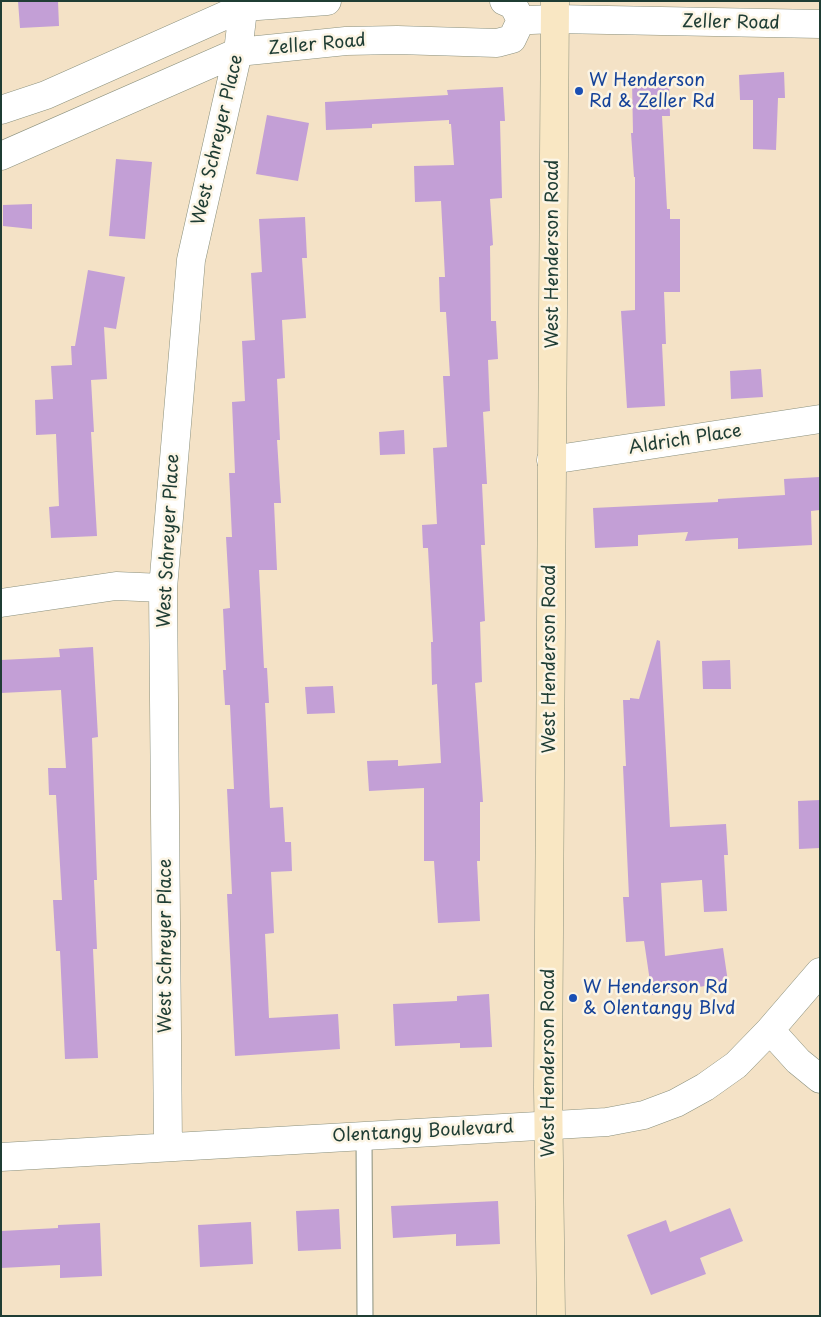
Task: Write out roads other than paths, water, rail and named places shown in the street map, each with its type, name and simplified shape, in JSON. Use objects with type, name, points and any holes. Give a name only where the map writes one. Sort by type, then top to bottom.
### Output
[{"type":"main road","name":"West Henderson Road","points":[[551,1316],[548,1086],[555,10]]},
{"type":"street","points":[[1,110],[46,95],[244,4],[327,1]]},
{"type":"street","name":"West Schreyer Place","points":[[168,1148],[163,588],[191,260],[238,52],[244,4]]},
{"type":"street","name":"Zeller Road","points":[[1,156],[238,52],[346,41],[397,40],[498,43],[512,39],[512,11],[555,10],[820,24]]},
{"type":"street","name":"Aldrich Place","points":[[551,460],[820,419]]},
{"type":"street","points":[[1,603],[116,586],[163,588]]},
{"type":"street","name":"Olentangy Boulevard","points":[[1,1157],[549,1126],[607,1122],[644,1115],[676,1103],[705,1087],[736,1065],[770,1030],[820,972]]},
{"type":"street","points":[[770,1030],[798,1061],[820,1079]]},
{"type":"lane","points":[[364,1136],[365,1316]]},
{"type":"place","name":"W Henderson Rd & Zeller Rd","points":[[579,91]]},
{"type":"place","name":"W Henderson Rd & Olentangy Blvd","points":[[573,998]]}]
